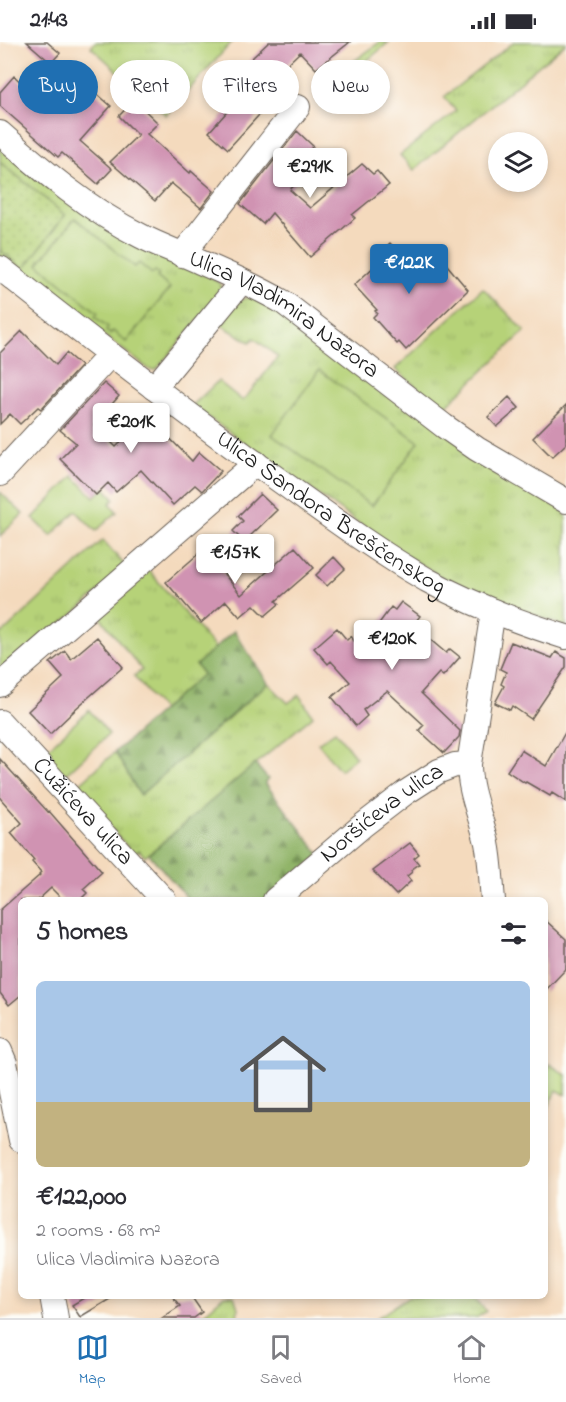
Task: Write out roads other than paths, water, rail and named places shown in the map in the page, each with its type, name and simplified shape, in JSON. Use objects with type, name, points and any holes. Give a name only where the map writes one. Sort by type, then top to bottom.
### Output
[{"type":"street","points":[[183,255],[293,114]]},
{"type":"street","name":"Ulica Vladimira Nazora","points":[[0,133],[74,195],[125,227],[159,245],[266,292],[296,311],[414,405],[469,443],[566,501]]},
{"type":"street","name":"Ulica Šandora Breščenskog","points":[[0,268],[154,388],[256,463],[401,564],[453,593],[493,611],[566,637]]},
{"type":"street","points":[[154,388],[242,281]]},
{"type":"street","points":[[0,474],[110,355]]},
{"type":"street","points":[[0,685],[256,463]]},
{"type":"street","name":"Noršićeva ulica","points":[[493,611],[469,764],[470,785],[487,845],[493,897]]},
{"type":"street","name":"Čužićeva ulica","points":[[0,722],[161,897]]},
{"type":"street","name":"Noršićeva ulica","points":[[279,897],[362,826],[405,793],[438,771],[454,765],[469,764]]},
{"type":"street","points":[[0,1051],[5,1063],[18,1126]]},
{"type":"street","points":[[53,1299],[56,1318]]}]
